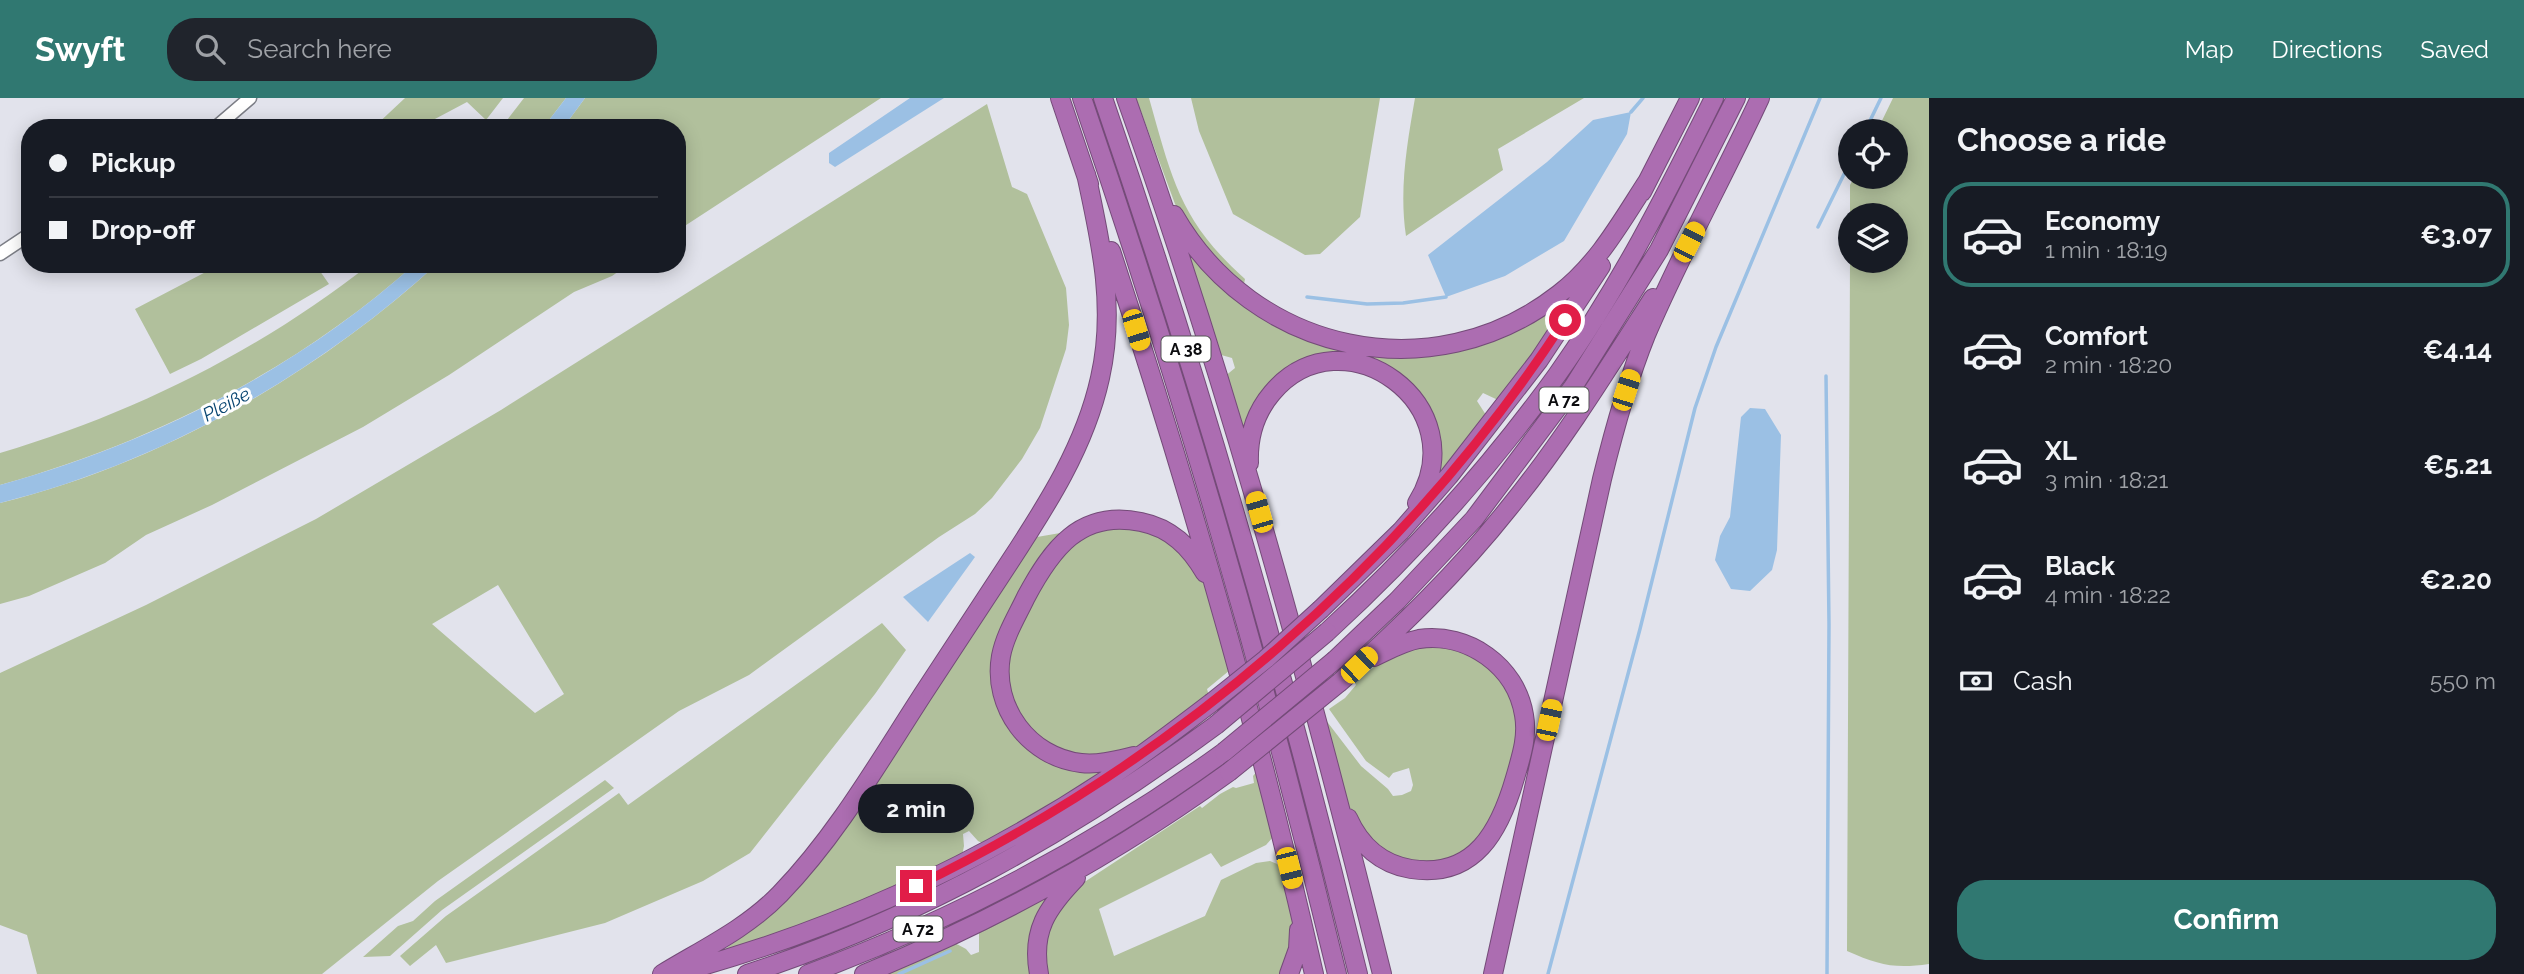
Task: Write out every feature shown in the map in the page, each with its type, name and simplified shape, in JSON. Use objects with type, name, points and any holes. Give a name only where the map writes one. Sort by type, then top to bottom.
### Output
[{"type":"highway","points":[[1059,98],[1086,174],[1217,594],[1314,974]]},
{"type":"highway","name":"A 38","points":[[1082,98],[1164,346],[1242,606],[1291,784],[1337,974]]},
{"type":"highway","name":"A 38","points":[[1103,98],[1180,330],[1261,602],[1310,780],[1358,974]]},
{"type":"highway","points":[[1126,98],[1192,292],[1255,497],[1332,775],[1382,974]]},
{"type":"highway","points":[[673,974],[801,934],[869,908],[977,856],[1061,807],[1141,755],[1211,704],[1266,659],[1401,531],[1449,476],[1539,360],[1596,275],[1690,98]]},
{"type":"highway","name":"A 72","points":[[747,974],[855,934],[963,886],[1073,823],[1166,762],[1216,725],[1327,632],[1380,582],[1448,510],[1508,440],[1557,374],[1642,239],[1714,98]]},
{"type":"highway","name":"A 72","points":[[808,974],[911,932],[1024,877],[1101,835],[1224,752],[1335,660],[1397,601],[1474,519],[1573,387],[1659,250],[1736,98]]},
{"type":"highway","points":[[1493,974],[1614,431],[1639,354],[1689,242],[1760,98]]},
{"type":"highway","points":[[1148,160],[1191,243],[1217,274],[1241,294],[1266,312],[1302,330],[1341,342],[1383,349],[1425,348],[1466,340],[1506,326],[1544,306],[1591,264],[1647,182]]},
{"type":"highway","points":[[662,974],[741,927],[779,895],[811,858],[975,615],[1064,473],[1095,400],[1106,337],[1108,297],[1104,259],[1086,174]]},
{"type":"highway","points":[[864,974],[1009,908],[1088,865],[1229,772],[1340,682],[1438,588],[1509,509],[1598,385],[1689,242]]},
{"type":"highway","points":[[1255,497],[1250,439],[1257,416],[1270,396],[1287,379],[1308,368],[1332,362],[1356,363],[1379,370],[1408,391],[1422,411],[1431,436],[1429,480],[1401,531]]},
{"type":"highway","points":[[1141,755],[1082,763],[1049,753],[1030,740],[1014,722],[1001,691],[1000,668],[1007,635],[1036,579],[1057,547],[1075,532],[1109,520],[1144,522],[1173,534],[1196,558],[1217,594]]},
{"type":"highway","points":[[1332,775],[1352,827],[1374,853],[1404,868],[1438,869],[1470,857],[1494,833],[1510,797],[1522,754],[1526,725],[1517,691],[1504,671],[1476,649],[1454,640],[1417,639],[1394,647],[1359,665]]},
{"type":"highway","points":[[1039,974],[1037,946],[1043,922],[1055,900],[1088,865]]},
{"type":"highway","points":[[1289,974],[1298,949],[1300,912]]},
{"type":"main road","points":[[226,119],[250,98]]},
{"type":"main road","points":[[0,254],[21,240]]},
{"type":"green space","points":[[405,98],[503,98],[487,119],[467,102],[435,119],[383,119]]},
{"type":"green space","points":[[524,98],[566,98],[550,119],[508,119]]},
{"type":"green space","points":[[585,98],[881,98],[686,225],[686,119],[570,119]]},
{"type":"green space","points":[[1136,98],[1149,98],[1172,176],[1181,197],[1206,238],[1245,279],[1243,289],[1189,228],[1175,204]]},
{"type":"green space","points":[[1191,98],[1380,98],[1360,217],[1320,254],[1305,255],[1233,214],[1199,131]]},
{"type":"green space","points":[[1415,98],[1584,98],[1498,149],[1503,170],[1406,236],[1404,184]]},
{"type":"green space","points":[[1893,98],[1929,98],[1929,964],[1906,966],[1878,963],[1847,951],[1850,273],[1908,273],[1908,203],[1850,203],[1850,189],[1908,189],[1908,119],[1883,119]]},
{"type":"green space","points":[[987,104],[1012,187],[1027,194],[1066,288],[1069,325],[1066,349],[1040,428],[1022,459],[992,498],[975,514],[939,537],[749,675],[679,711],[438,881],[322,974],[37,974],[27,935],[0,925],[0,673],[146,605],[316,519],[501,410]],"holes":[[[498,585],[564,694],[535,713],[432,624]]]},
{"type":"green space","points":[[1175,228],[1248,306],[1408,355],[1583,287],[1498,400],[1483,393],[1477,401],[1486,415],[1434,488],[1439,456],[1437,443],[1428,419],[1404,380],[1310,361],[1244,438],[1224,377],[1235,368],[1232,358],[1214,353]]},
{"type":"green space","points":[[204,273],[321,273],[329,284],[201,359],[170,374],[135,309]]},
{"type":"green space","points":[[358,273],[404,273],[321,337],[220,398],[113,447],[0,485],[0,453],[99,419],[147,399],[240,351]]},
{"type":"green space","points":[[427,273],[616,273],[574,292],[449,375],[363,427],[212,505],[146,535],[105,563],[29,596],[0,604],[0,503],[119,465],[177,439],[287,378],[390,305]]},
{"type":"green space","points":[[1114,527],[1147,531],[1171,542],[1201,576],[1230,670],[1207,689],[1209,696],[1143,744],[1116,754],[1082,758],[1054,749],[1042,741],[1022,720],[1009,693],[1008,663],[1021,622],[1043,580],[1056,562],[1083,537]]},
{"type":"green space","points":[[1066,532],[1005,628],[1002,712],[1009,730],[1040,758],[1073,770],[1106,772],[986,845],[969,831],[963,834],[962,856],[831,917],[721,952],[771,915],[819,862],[1037,537]]},
{"type":"green space","points":[[882,623],[906,650],[875,694],[750,853],[703,881],[605,923],[446,963],[436,945],[410,966],[400,956],[446,916],[619,793],[628,805]]},
{"type":"green space","points":[[1435,644],[1473,654],[1500,676],[1514,702],[1519,733],[1494,819],[1469,850],[1443,862],[1418,864],[1382,852],[1350,812],[1322,715],[1361,766],[1393,796],[1411,791],[1413,785],[1409,768],[1393,773],[1389,778],[1366,761],[1329,709],[1345,698],[1356,685],[1354,681],[1394,653]]},
{"type":"green space","points":[[1257,771],[1274,836],[1266,845],[1221,867],[1211,853],[1099,909],[1114,956],[1205,916],[1221,880],[1256,863],[1270,861],[1282,866],[1294,916],[1294,942],[1284,974],[1046,974],[1044,948],[1047,935],[1065,902],[1083,883],[1220,794],[1233,787],[1254,783],[1253,776]]},
{"type":"green space","points":[[605,780],[614,788],[442,910],[390,956],[363,957],[398,926],[413,921],[435,901]]},
{"type":"green space","points":[[1054,891],[1034,974],[882,974],[953,942],[971,955],[979,952],[979,931]]},
{"type":"water","points":[[566,98],[585,98],[570,119],[550,119]]},
{"type":"water","points":[[910,98],[944,98],[835,167],[829,163],[829,153]]},
{"type":"water","points":[[1631,112],[1627,134],[1564,241],[1505,276],[1446,297],[1428,255],[1547,162],[1593,120]]},
{"type":"water","name":"Pleiße","points":[[404,273],[426,273],[340,343],[233,410],[177,439],[119,464],[60,486],[0,503],[0,485],[113,448],[167,425],[272,369],[369,302]]},
{"type":"water","points":[[1750,408],[1765,409],[1781,435],[1777,550],[1772,570],[1750,591],[1731,589],[1715,560],[1720,536],[1730,517],[1741,417]]},
{"type":"water","points":[[970,553],[975,557],[928,622],[903,597]]},
{"type":"waterway","points":[[1631,112],[1643,98]]},
{"type":"waterway","points":[[1548,974],[1640,629],[1695,408],[1716,347],[1820,98]]},
{"type":"waterway","points":[[1871,119],[1881,98]]},
{"type":"waterway","points":[[1818,227],[1838,186]]},
{"type":"waterway","points":[[1307,297],[1367,304],[1403,303],[1446,297]]},
{"type":"waterway","points":[[1826,376],[1829,624],[1827,974]]},
{"type":"waterway","points":[[899,974],[950,951]]},
{"type":"route","points":[[916,886],[977,856],[1109,778],[1211,704],[1266,659],[1419,512],[1499,414],[1565,320]]}]
